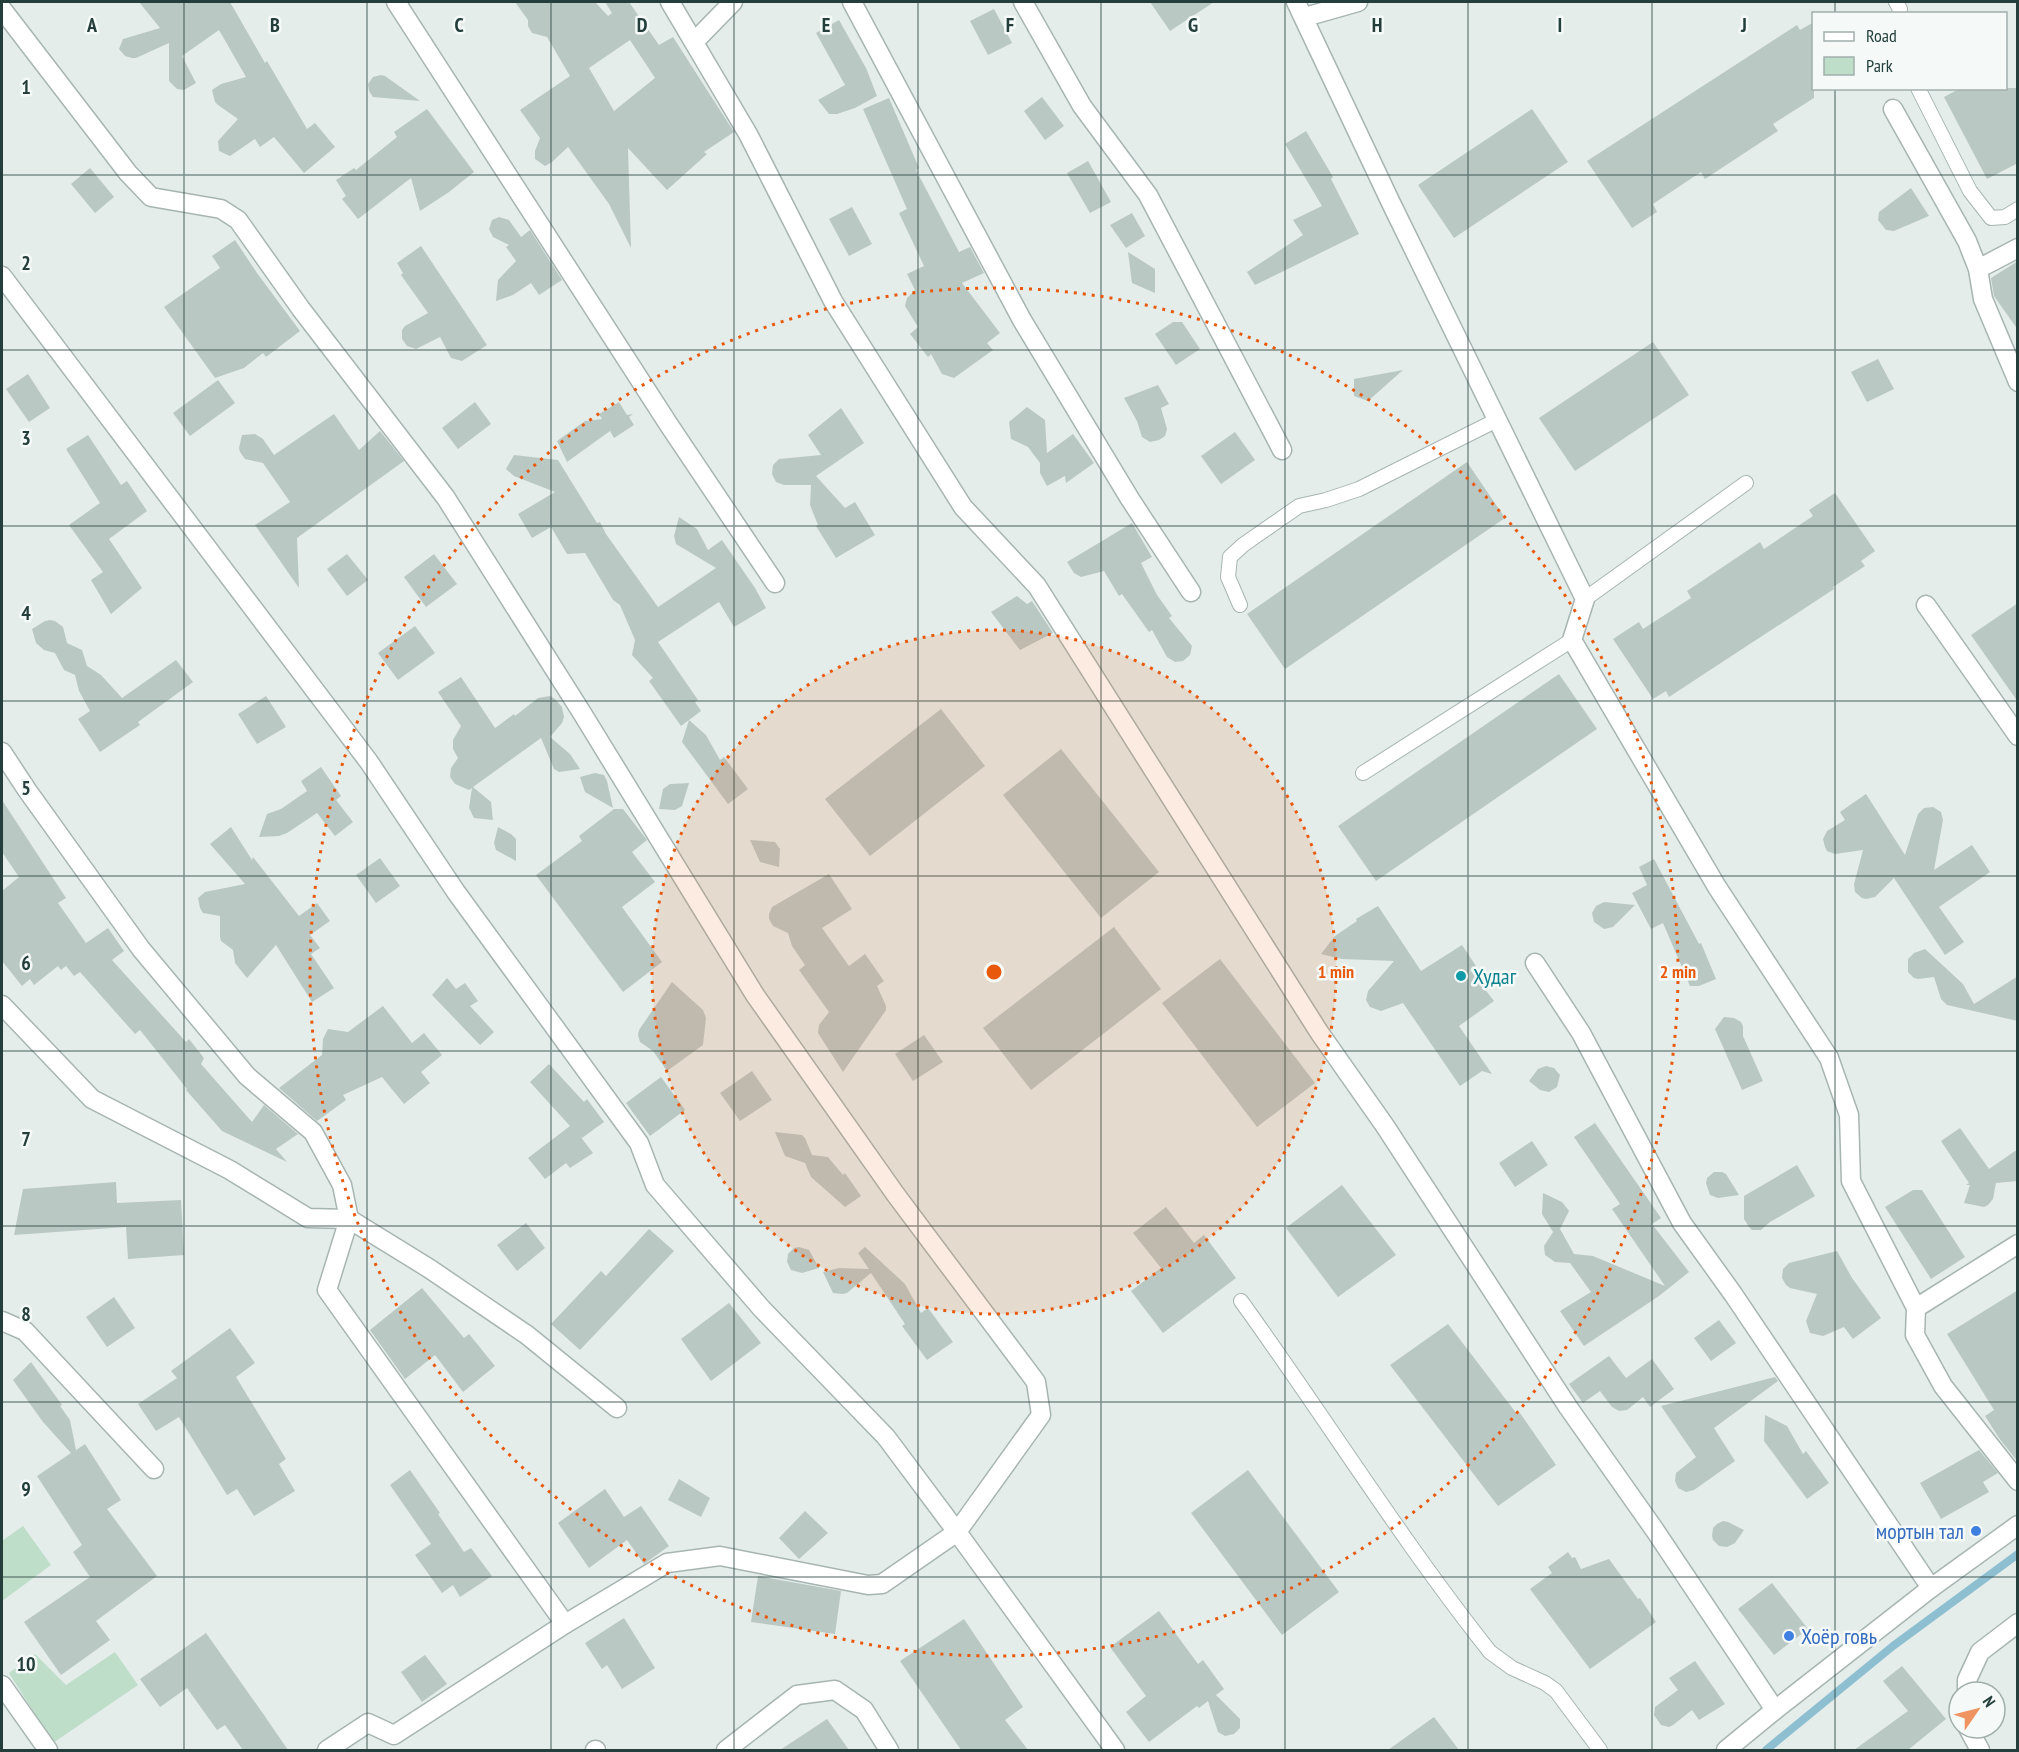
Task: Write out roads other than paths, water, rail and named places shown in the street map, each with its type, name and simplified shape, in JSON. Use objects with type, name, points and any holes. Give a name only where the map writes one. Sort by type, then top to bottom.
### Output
[{"type":"street","points":[[396,2],[669,425],[775,583]]},
{"type":"street","points":[[670,2],[748,134],[833,301],[963,507],[1037,586],[1319,1032],[1385,1126],[1568,1407],[1654,1529],[1775,1710]]},
{"type":"street","points":[[694,42],[733,2]]},
{"type":"street","points":[[852,2],[1022,320],[1130,499],[1191,592]]},
{"type":"street","points":[[1023,2],[1082,106],[1148,195],[1282,450]]},
{"type":"street","points":[[1358,2],[1300,9],[1391,203],[1585,598],[1572,640],[1717,887],[1829,1058],[1849,1115],[1851,1181],[1916,1308],[1915,1335],[1943,1386],[2018,1481]]},
{"type":"street","points":[[2,9],[128,173],[151,197],[221,208],[238,220],[301,309],[446,498],[755,995],[896,1195],[1036,1382],[1041,1415],[957,1532],[882,1584],[868,1585],[720,1556],[667,1563],[565,1623],[394,1735],[368,1723],[327,1750]]},
{"type":"street","points":[[1893,109],[1967,241],[1978,269],[1983,299],[2018,382]]},
{"type":"street","points":[[1978,269],[2018,249]]},
{"type":"street","points":[[2,276],[369,762],[456,892],[639,1143],[655,1185],[762,1309],[886,1437],[1115,1750]]},
{"type":"street","points":[[1926,605],[2018,736]]},
{"type":"street","points":[[2,752],[141,949],[247,1076],[313,1132],[342,1185],[349,1219],[327,1290],[565,1623]]},
{"type":"street","points":[[1535,963],[1581,1033],[1682,1223],[1931,1587]]},
{"type":"street","points":[[2,1005],[92,1099],[230,1170],[308,1218],[349,1219],[430,1269],[527,1335],[617,1408]]},
{"type":"street","points":[[1916,1308],[2018,1244]]},
{"type":"street","points":[[2,1321],[25,1331],[154,1469]]},
{"type":"street","points":[[1726,1750],[1931,1587],[2018,1524]]},
{"type":"street","points":[[1967,1680],[1980,1652],[2018,1623]]},
{"type":"street","points":[[2,1685],[48,1750]]},
{"type":"street","points":[[726,1750],[797,1695],[835,1690],[864,1710],[889,1750]]},
{"type":"lane","points":[[1919,90],[1970,191],[1991,218],[2005,217],[2018,209]]},
{"type":"lane","points":[[1240,605],[1228,577],[1230,557],[1243,544],[1299,506],[1359,489],[1497,420]]},
{"type":"lane","points":[[1585,598],[1746,483]]},
{"type":"lane","points":[[1363,773],[1572,640]]},
{"type":"lane","points":[[1241,1301],[1421,1558],[1490,1652],[1512,1668],[1539,1680],[1556,1691],[1600,1750]]},
{"type":"waterway","points":[[1766,1750],[1893,1646],[2018,1554]]},
{"type":"place","name":"Худаг","points":[[1461,976]]},
{"type":"place","name":"мортын тал","points":[[1976,1531]]},
{"type":"place","name":"Хоёр говь","points":[[1789,1636]]}]
